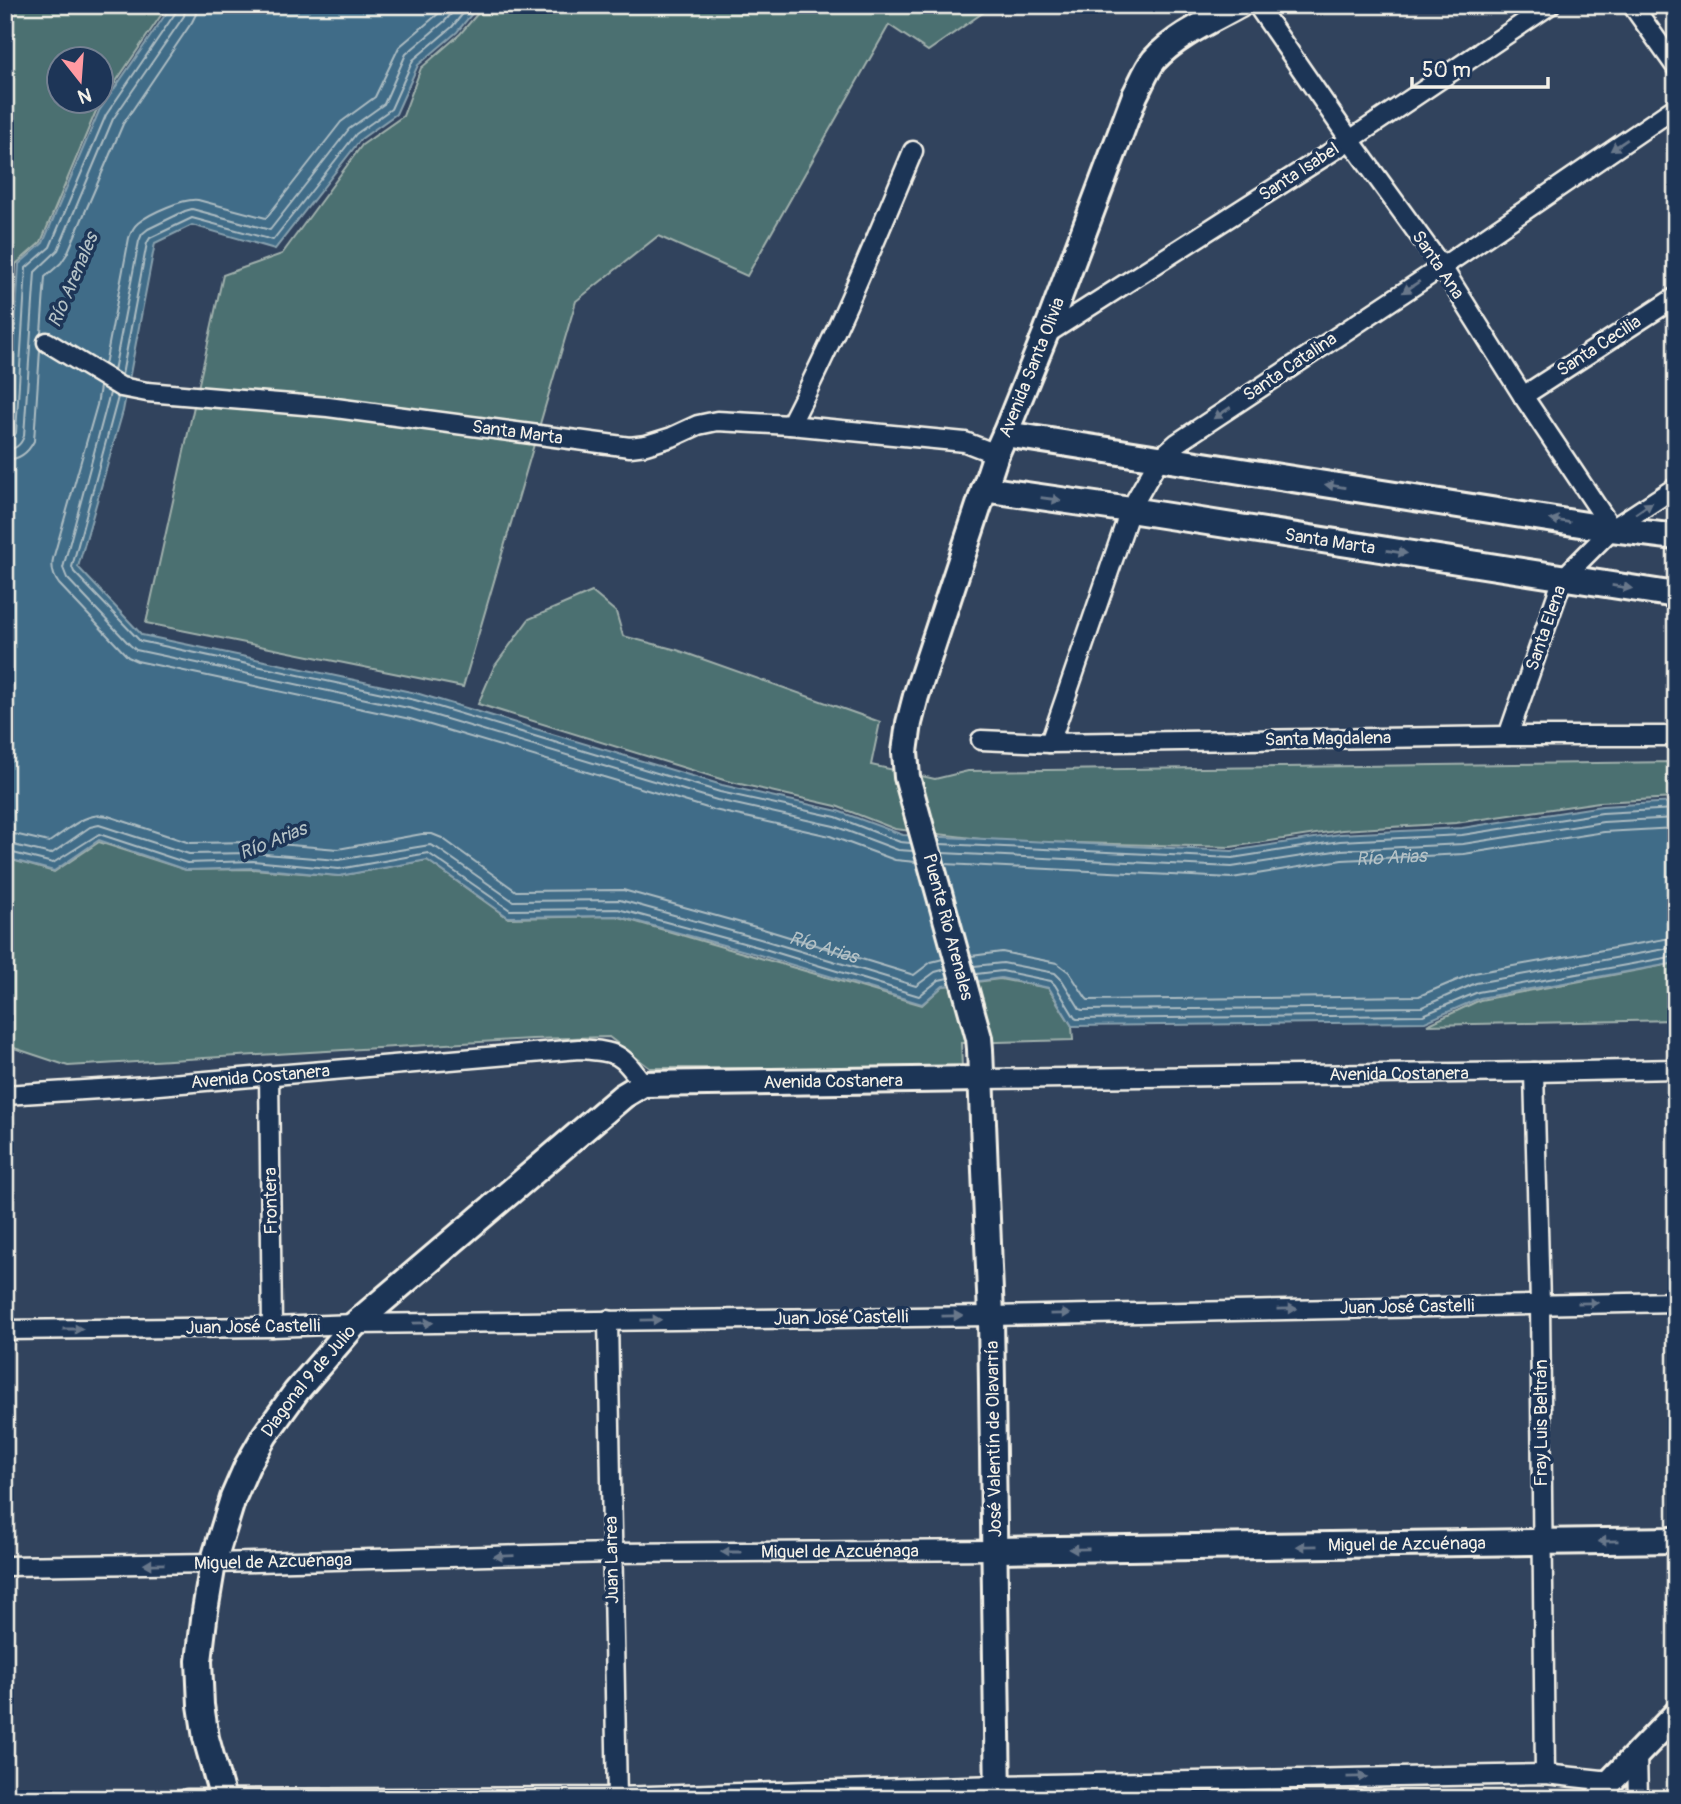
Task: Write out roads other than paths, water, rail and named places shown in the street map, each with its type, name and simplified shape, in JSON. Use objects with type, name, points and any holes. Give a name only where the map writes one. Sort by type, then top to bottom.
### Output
[{"type":"main road","name":"Avenida Santa Olivia","points":[[907,777],[905,752],[916,696],[984,489],[1135,95],[1152,62],[1167,47],[1239,5]]},
{"type":"main road","name":"Santa Marta","points":[[1001,444],[1159,459],[1676,537]]},
{"type":"main road","name":"Santa Marta","points":[[984,489],[1676,595]]},
{"type":"main road","name":"Puente Rio Arenales","points":[[907,777],[979,1038],[981,1079]]},
{"type":"main road","name":"Avenida Costanera","points":[[643,1084],[981,1079]]},
{"type":"main road","name":"José Valentín de Olavarría","points":[[981,1079],[991,1316],[998,1792]]},
{"type":"main road","name":"Diagonal 9 de Julio","points":[[223,1798],[206,1738],[199,1661],[213,1563],[233,1498],[265,1435],[296,1392],[355,1324],[623,1096],[643,1084]]},
{"type":"main road","name":"Miguel de Azcuénaga","points":[[996,1550],[1676,1540]]},
{"type":"main road","points":[[1604,1790],[1676,1714]]},
{"type":"street","name":"Santa Ana","points":[[1257,5],[1442,267],[1523,396],[1612,529]]},
{"type":"street","name":"Santa Isabel","points":[[1045,335],[1350,140],[1550,5]]},
{"type":"street","points":[[1632,5],[1676,67]]},
{"type":"street","name":"Santa Catalina","points":[[1050,743],[1130,510],[1159,459],[1177,443],[1676,107]]},
{"type":"street","points":[[790,425],[853,294],[913,151]]},
{"type":"street","name":"Santa Cecilia","points":[[1523,396],[1676,297]]},
{"type":"street","name":"Santa Marta","points":[[47,342],[121,387],[147,392],[328,407],[629,447],[646,445],[698,425],[717,421],[1001,444]]},
{"type":"street","name":"Santa Elena","points":[[1508,736],[1563,578],[1612,529],[1676,487]]},
{"type":"street","name":"Santa Magdalena","points":[[981,740],[1050,743],[1676,736]]},
{"type":"street","name":"Avenida Costanera","points":[[5,1095],[147,1086],[579,1049],[619,1055],[643,1084]]},
{"type":"street","name":"Avenida Costanera","points":[[981,1079],[1676,1069]]},
{"type":"street","name":"Fray Luis Beltrán","points":[[1534,1072],[1541,1304],[1545,1774]]},
{"type":"street","name":"Frontera","points":[[269,1075],[272,1327]]},
{"type":"street","name":"Juan José Castelli","points":[[5,1330],[991,1316],[1676,1302]]},
{"type":"street","name":"Juan Larrea","points":[[608,1320],[617,1798]]},
{"type":"street","name":"Miguel de Azcuénaga","points":[[5,1566],[612,1553],[996,1550]]},
{"type":"street","points":[[1637,1755],[1638,1799]]},
{"type":"street","points":[[187,1799],[617,1798],[998,1792],[1545,1774],[1604,1790]]},
{"type":"water","points":[[172,5],[479,5],[457,32],[418,65],[396,114],[361,139],[275,249],[192,225],[155,243],[123,411],[78,567],[142,635],[416,693],[722,785],[838,811],[903,835],[1232,851],[1340,834],[1462,828],[1602,806],[1676,802],[1676,963],[1480,998],[1425,1022],[1072,1026],[1049,988],[1001,978],[943,986],[922,1004],[617,916],[508,917],[427,860],[339,876],[253,868],[186,870],[99,840],[54,871],[5,858],[5,463],[19,264],[43,243],[97,116],[116,116],[116,86]]},
{"type":"water label","name":"Río Arenales","points":[[73,280]]},
{"type":"water label","name":"Río Arias","points":[[273,841]]},
{"type":"water label","name":"Río Arias","points":[[1390,857]]},
{"type":"water label","name":"Río Arias","points":[[826,941]]}]
